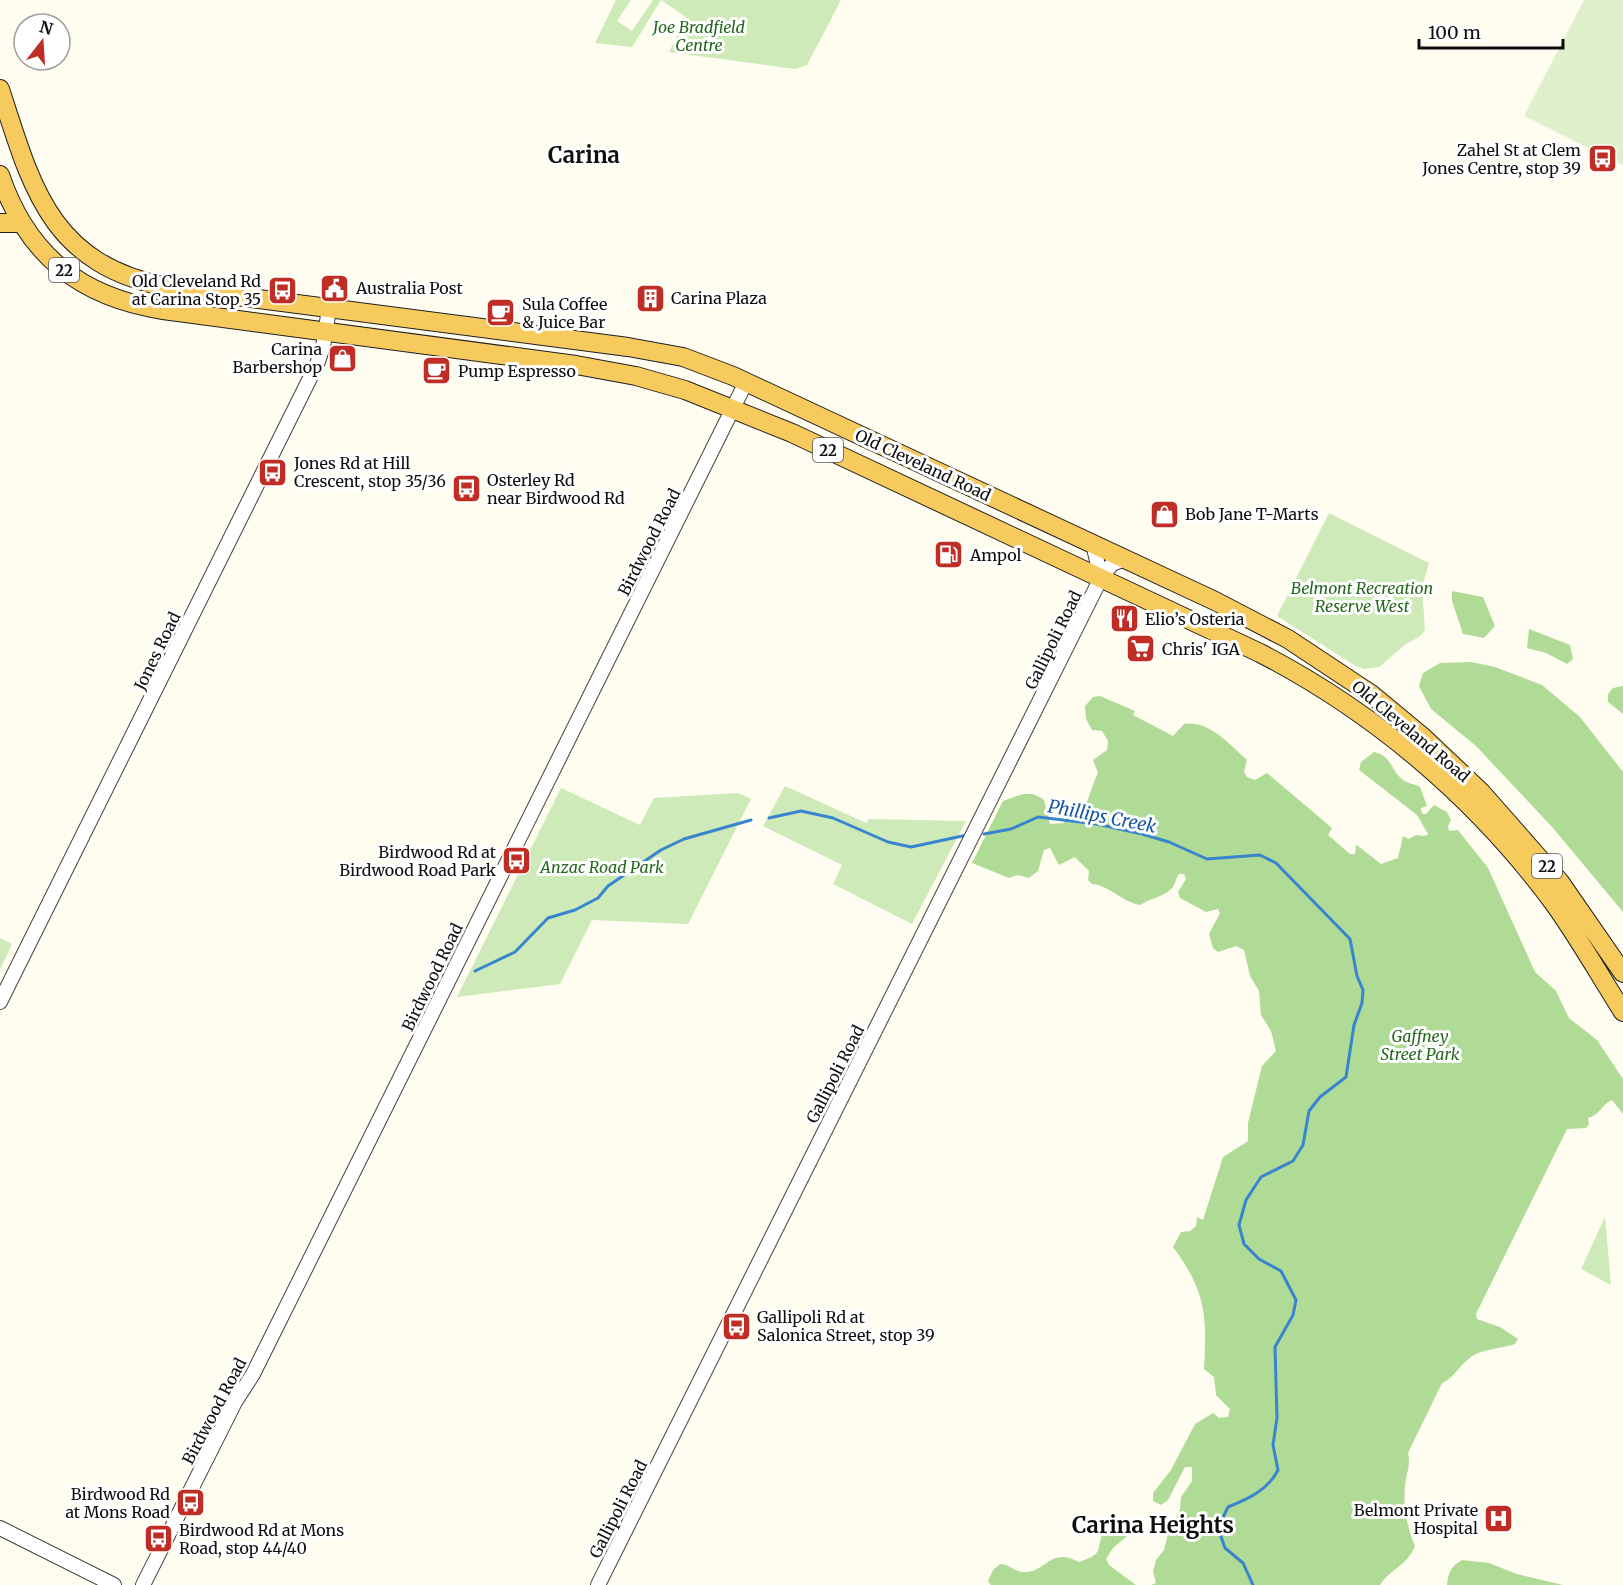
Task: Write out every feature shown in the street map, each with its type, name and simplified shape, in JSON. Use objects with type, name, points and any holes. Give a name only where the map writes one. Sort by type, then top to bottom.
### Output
[{"type":"highway","name":"Old Cleveland Road","points":[[0,89],[30,180],[43,207],[68,237],[96,259],[121,273],[153,284],[657,352],[699,362],[1094,544],[1275,631],[1371,694],[1416,731],[1481,792],[1525,840],[1585,915],[1623,973]]},
{"type":"highway","name":"Old Cleveland Road","points":[[0,175],[20,223],[39,247],[67,273],[89,288],[120,301],[163,310],[592,368],[664,384],[734,407],[1286,667],[1334,696],[1408,751],[1480,817],[1532,875],[1574,933],[1623,1012]]},
{"type":"highway","points":[[0,223],[20,223]]},
{"type":"street","name":"Jones Road","points":[[0,1002],[317,364],[326,333],[329,309]]},
{"type":"street","name":"Birdwood Road","points":[[143,1585],[231,1411],[253,1374],[746,382]]},
{"type":"street","points":[[1094,544],[1101,578]]},
{"type":"street","points":[[1101,578],[1112,564],[1125,559]]},
{"type":"street","name":"Gallipoli Road","points":[[598,1585],[1101,578]]},
{"type":"street","points":[[0,1528],[114,1585]]},
{"type":"green space","name":"Joe Bradfield Centre","points":[[616,0],[631,0],[617,21],[632,31],[653,0],[661,0],[632,47],[595,43]]},
{"type":"green space","points":[[661,0],[841,0],[807,65],[795,69],[669,52],[686,17]]},
{"type":"green space","points":[[1584,0],[1623,0],[1623,165],[1524,116]]},
{"type":"green space","name":"Belmont Recreation Reserve West","points":[[1329,513],[1429,563],[1422,587],[1425,630],[1379,667],[1364,669],[1356,666],[1277,616]]},
{"type":"green space","points":[[1452,591],[1483,597],[1495,626],[1484,638],[1463,634],[1452,601]]},
{"type":"green space","points":[[1529,629],[1570,645],[1573,659],[1567,664],[1546,653],[1527,648]]},
{"type":"green space","points":[[1471,662],[1495,667],[1542,685],[1580,717],[1623,772],[1623,912],[1553,828],[1476,746],[1431,709],[1419,686],[1423,673],[1440,663]]},
{"type":"green space","points":[[1623,686],[1623,714],[1608,702],[1608,694],[1613,688]]},
{"type":"green space","name":"Gaffney Street Park","points":[[1100,696],[1135,711],[1133,715],[1173,736],[1184,724],[1210,729],[1247,760],[1244,771],[1247,777],[1255,780],[1267,773],[1332,828],[1328,835],[1350,854],[1355,854],[1356,845],[1381,864],[1398,858],[1403,836],[1409,839],[1416,835],[1428,834],[1417,815],[1359,770],[1361,762],[1374,752],[1384,756],[1402,779],[1420,787],[1427,806],[1421,808],[1422,814],[1426,814],[1434,805],[1447,812],[1451,820],[1448,826],[1449,831],[1458,830],[1488,868],[1535,972],[1556,991],[1569,1018],[1597,1040],[1623,1079],[1623,1114],[1612,1100],[1588,1118],[1589,1124],[1586,1128],[1567,1129],[1476,1314],[1477,1319],[1500,1327],[1518,1339],[1515,1344],[1474,1355],[1442,1383],[1408,1453],[1405,1509],[1415,1546],[1408,1558],[1380,1585],[1151,1585],[1156,1583],[1153,1571],[1156,1560],[1164,1550],[1169,1530],[1180,1510],[1181,1497],[1192,1481],[1192,1467],[1185,1467],[1168,1500],[1161,1505],[1153,1501],[1153,1493],[1171,1470],[1195,1424],[1213,1413],[1219,1418],[1228,1417],[1230,1409],[1216,1395],[1214,1377],[1204,1369],[1205,1334],[1202,1305],[1192,1277],[1173,1247],[1181,1232],[1190,1231],[1196,1226],[1197,1217],[1203,1220],[1223,1157],[1248,1141],[1248,1123],[1262,1066],[1276,1051],[1271,1031],[1261,1015],[1259,991],[1250,976],[1244,950],[1236,946],[1218,952],[1213,948],[1209,934],[1220,913],[1218,909],[1206,912],[1180,898],[1178,892],[1186,879],[1184,874],[1179,874],[1173,887],[1167,892],[1140,905],[1099,885],[1092,884],[1088,880],[1089,871],[1075,857],[1059,865],[1050,848],[1044,850],[1038,871],[1029,878],[1017,875],[1009,878],[972,863],[1003,801],[1024,794],[1039,797],[1044,800],[1050,824],[1064,823],[1062,806],[1065,805],[1082,813],[1098,773],[1093,760],[1107,750],[1108,741],[1102,731],[1092,730],[1086,719],[1085,706],[1093,697]]},
{"type":"green space","points":[[785,786],[866,823],[869,819],[966,821],[912,924],[833,884],[842,865],[763,826]]},
{"type":"green space","name":"Anzac Road Park","points":[[561,788],[640,825],[654,798],[738,793],[751,799],[688,924],[592,920],[560,984],[457,997]]},
{"type":"green space","points":[[0,938],[12,944],[0,970]]},
{"type":"green space","points":[[1605,1217],[1611,1285],[1581,1269]]},
{"type":"green space","points":[[1126,1520],[1134,1528],[1133,1531],[1113,1548],[1106,1559],[1109,1565],[1136,1585],[991,1585],[988,1581],[993,1570],[1000,1564],[1022,1572],[1037,1569],[1061,1557],[1079,1562],[1087,1559],[1097,1552],[1103,1533]]},
{"type":"green space","points":[[1462,1560],[1489,1563],[1517,1574],[1563,1585],[1447,1585],[1451,1570]]},
{"type":"waterway","name":"Phillips Creek","points":[[769,818],[801,811],[833,818],[888,842],[911,847],[967,835]]},
{"type":"waterway","name":"Phillips Creek","points":[[984,834],[1011,829],[1038,817],[1097,824],[1142,834],[1169,842],[1207,859],[1260,855],[1276,863],[1350,939],[1357,976],[1363,990],[1362,1003],[1354,1025],[1346,1077],[1320,1097],[1309,1111],[1303,1145],[1293,1161],[1261,1177],[1246,1200],[1239,1225],[1244,1244],[1259,1259],[1281,1271],[1296,1300],[1293,1315],[1275,1347],[1277,1418],[1273,1445],[1278,1470],[1263,1488],[1228,1507],[1218,1528],[1225,1548],[1243,1563],[1253,1585]]},
{"type":"waterway","name":"Phillips Creek","points":[[475,971],[515,952],[548,918],[575,910],[598,898],[608,886],[661,850],[684,839],[751,820]]},
{"type":"place","name":"Zahel St at Clem Jones Centre, stop 39","points":[[1602,159]]},
{"type":"place","name":"Australia Post","points":[[335,288]]},
{"type":"place","name":"Old Cleveland Rd at Carina Stop 35","points":[[282,290]]},
{"type":"place","name":"Carina Plaza","points":[[650,298]]},
{"type":"place","name":"Sula Coffee & Juice Bar","points":[[501,313]]},
{"type":"place","name":"Carina Barbershop","points":[[343,358]]},
{"type":"place","name":"Pump Espresso","points":[[437,371]]},
{"type":"place","name":"Jones Rd at Hill Crescent, stop 35/36","points":[[273,472]]},
{"type":"place","name":"Osterley Rd near Birdwood Rd","points":[[466,489]]},
{"type":"place","name":"Bob Jane T-Marts","points":[[1164,514]]},
{"type":"place","name":"Ampol","points":[[949,555]]},
{"type":"place","name":"Elio’s Osteria","points":[[1124,619]]},
{"type":"place","name":"Chris' IGA","points":[[1141,649]]},
{"type":"place","name":"Birdwood Rd at Birdwood Road Park","points":[[517,861]]},
{"type":"place","name":"Gallipoli Rd at Salonica Street, stop 39","points":[[736,1326]]},
{"type":"place","name":"Birdwood Rd at Mons Road","points":[[191,1503]]},
{"type":"place","name":"Belmont Private Hospital","points":[[1499,1519]]},
{"type":"place","name":"Birdwood Rd at Mons Road, stop 44/40","points":[[158,1539]]},
{"type":"district","name":"Carina","points":[[584,155]]},
{"type":"district","name":"Carina Heights","points":[[1153,1525]]}]
